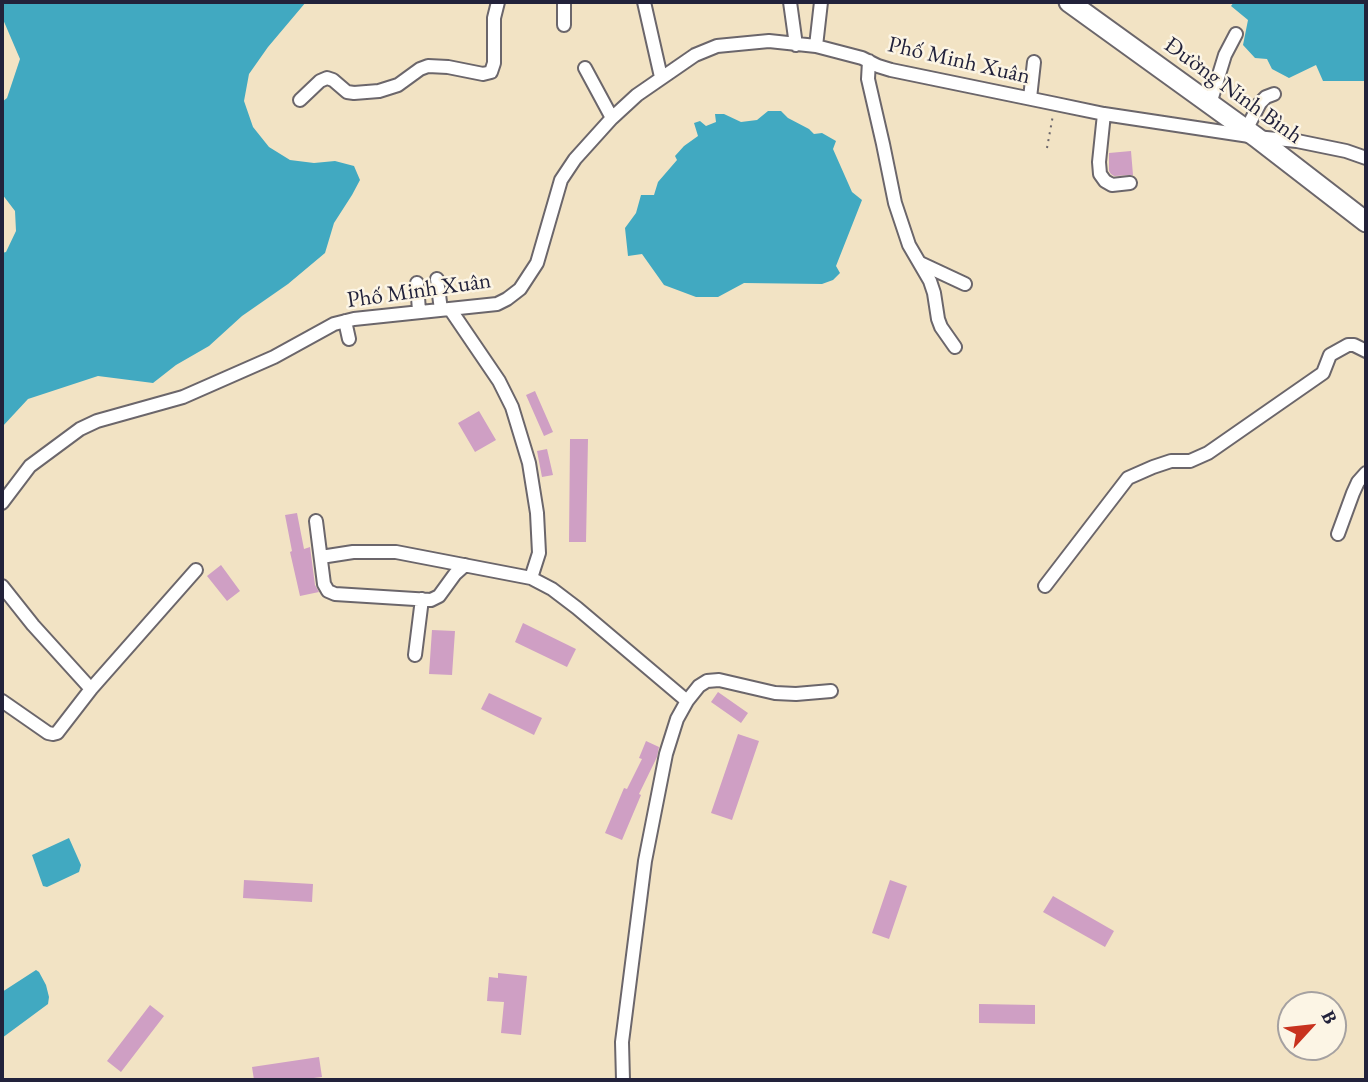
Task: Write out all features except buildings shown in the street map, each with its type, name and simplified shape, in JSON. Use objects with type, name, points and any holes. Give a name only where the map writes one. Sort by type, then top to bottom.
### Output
[{"type":"highway","name":"Đường Ninh Bình","points":[[1069,2],[1251,134],[1366,222]]},
{"type":"street","points":[[300,100],[327,78],[347,92],[354,93],[380,91],[398,85],[428,66],[483,74],[491,72],[494,63],[494,18],[498,2]]},
{"type":"street","points":[[564,2],[564,25]]},
{"type":"street","points":[[644,2],[661,77]]},
{"type":"street","points":[[790,2],[796,45]]},
{"type":"street","points":[[816,46],[821,2]]},
{"type":"street","points":[[1210,104],[1236,34]]},
{"type":"street","name":"Phố Minh Xuân","points":[[2,503],[30,466],[80,429],[97,421],[183,397],[274,357],[334,324],[419,311],[497,304],[507,299],[520,289],[537,263],[561,180],[575,159],[637,95],[695,55],[717,46],[769,41],[816,46],[842,51],[891,70],[1104,114],[1297,141],[1366,158]]},
{"type":"street","points":[[869,61],[868,79],[895,203],[909,245],[930,281],[937,319],[955,347]]},
{"type":"street","points":[[1030,98],[1034,62]]},
{"type":"street","points":[[585,68],[612,118]]},
{"type":"street","points":[[1251,134],[1260,103],[1275,94]]},
{"type":"street","points":[[1104,114],[1100,174],[1112,185],[1130,183]]},
{"type":"street","points":[[919,263],[965,284]]},
{"type":"street","points":[[437,279],[445,310],[499,380],[512,407],[529,463],[537,513],[540,553],[531,578]]},
{"type":"street","points":[[417,283],[419,311]]},
{"type":"street","points":[[345,321],[349,339]]},
{"type":"street","points":[[1045,586],[1128,478],[1171,461],[1190,461],[1208,453],[1323,373],[1330,355],[1348,345],[1366,351]]},
{"type":"street","points":[[1338,534],[1358,482],[1366,473]]},
{"type":"street","points":[[316,521],[324,584],[335,594],[431,600],[439,596],[465,565]]},
{"type":"street","points":[[321,557],[353,552],[397,552],[531,578],[552,589],[577,608],[687,701]]},
{"type":"street","points":[[2,701],[48,733],[57,733],[91,689],[196,570]]},
{"type":"street","points":[[4,595],[91,689]]},
{"type":"street","points":[[415,655],[422,599]]},
{"type":"street","points":[[623,1080],[622,1042],[645,861],[666,754],[677,719],[699,686],[708,681],[719,680],[775,693],[831,691]]},
{"type":"path","points":[[1047,148],[1056,104]]},
{"type":"water","points":[[2,2],[306,2],[249,74],[244,101],[253,127],[269,147],[290,160],[314,163],[335,161],[354,166],[360,180],[334,223],[325,253],[288,284],[242,316],[209,346],[176,365],[153,383],[98,376],[28,399],[2,427],[2,253],[6,252],[16,231],[15,211],[2,194],[2,102],[7,98],[20,59],[2,17]]},
{"type":"water","points":[[1234,2],[1366,2],[1366,81],[1323,81],[1316,65],[1289,78],[1272,69],[1267,59],[1255,58],[1243,45],[1248,20],[1231,6]]},
{"type":"water","points":[[768,111],[781,111],[814,134],[822,133],[836,141],[833,149],[852,192],[862,200],[836,266],[840,273],[833,280],[822,284],[744,283],[718,297],[696,297],[664,285],[642,254],[628,256],[625,228],[636,213],[641,195],[654,195],[658,182],[677,160],[675,156],[698,136],[694,123],[700,121],[706,126],[716,122],[715,114],[724,114],[741,122],[757,120]]},
{"type":"water","points":[[69,838],[81,865],[79,872],[47,887],[43,886],[32,855]]},
{"type":"water","points":[[36,970],[46,985],[48,1004],[2,1038],[2,992]]}]
